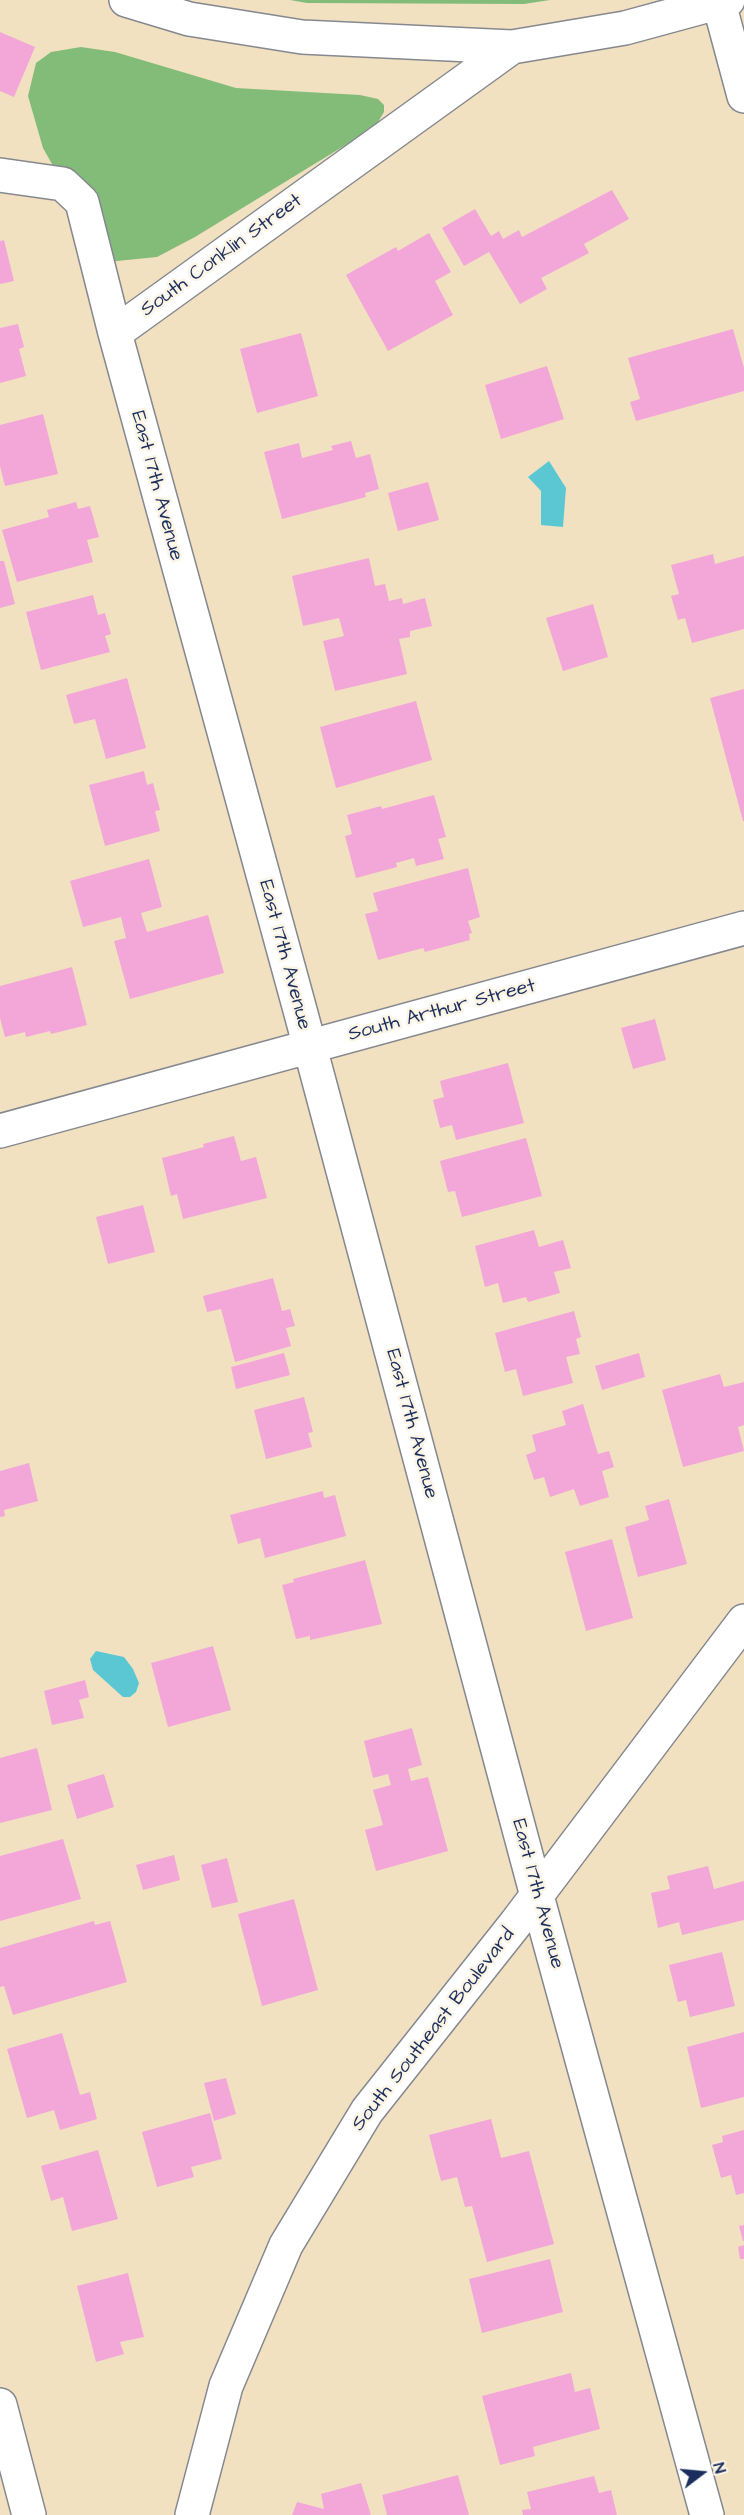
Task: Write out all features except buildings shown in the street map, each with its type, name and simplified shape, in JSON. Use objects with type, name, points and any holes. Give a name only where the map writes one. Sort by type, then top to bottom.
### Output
[{"type":"street","points":[[126,0],[189,19],[302,38],[512,47],[625,28],[724,1],[744,96]]},
{"type":"street","name":"South Conklin Street","points":[[0,175],[63,184],[82,202],[115,333],[512,47]]},
{"type":"street","name":"East 17th Avenue","points":[[115,333],[310,1048],[537,1896],[707,2515]]},
{"type":"street","name":"South Arthur Street","points":[[0,1131],[744,928]]},
{"type":"street","name":"South Southeast Boulevard","points":[[192,2515],[226,2386],[286,2245],[367,2111],[537,1896],[744,1621]]},
{"type":"street","points":[[0,2405],[29,2515]]},
{"type":"green space","points":[[290,0],[550,0],[524,4],[307,3]]},
{"type":"green space","points":[[81,47],[115,52],[236,88],[360,95],[378,99],[384,105],[384,112],[375,127],[195,237],[157,257],[107,262],[43,148],[28,96],[36,63],[51,52]]},
{"type":"water","points":[[549,461],[566,488],[563,527],[541,525],[541,491],[528,477]]},
{"type":"water","points":[[96,1651],[124,1657],[139,1683],[136,1692],[130,1697],[123,1697],[93,1670],[90,1659]]}]
